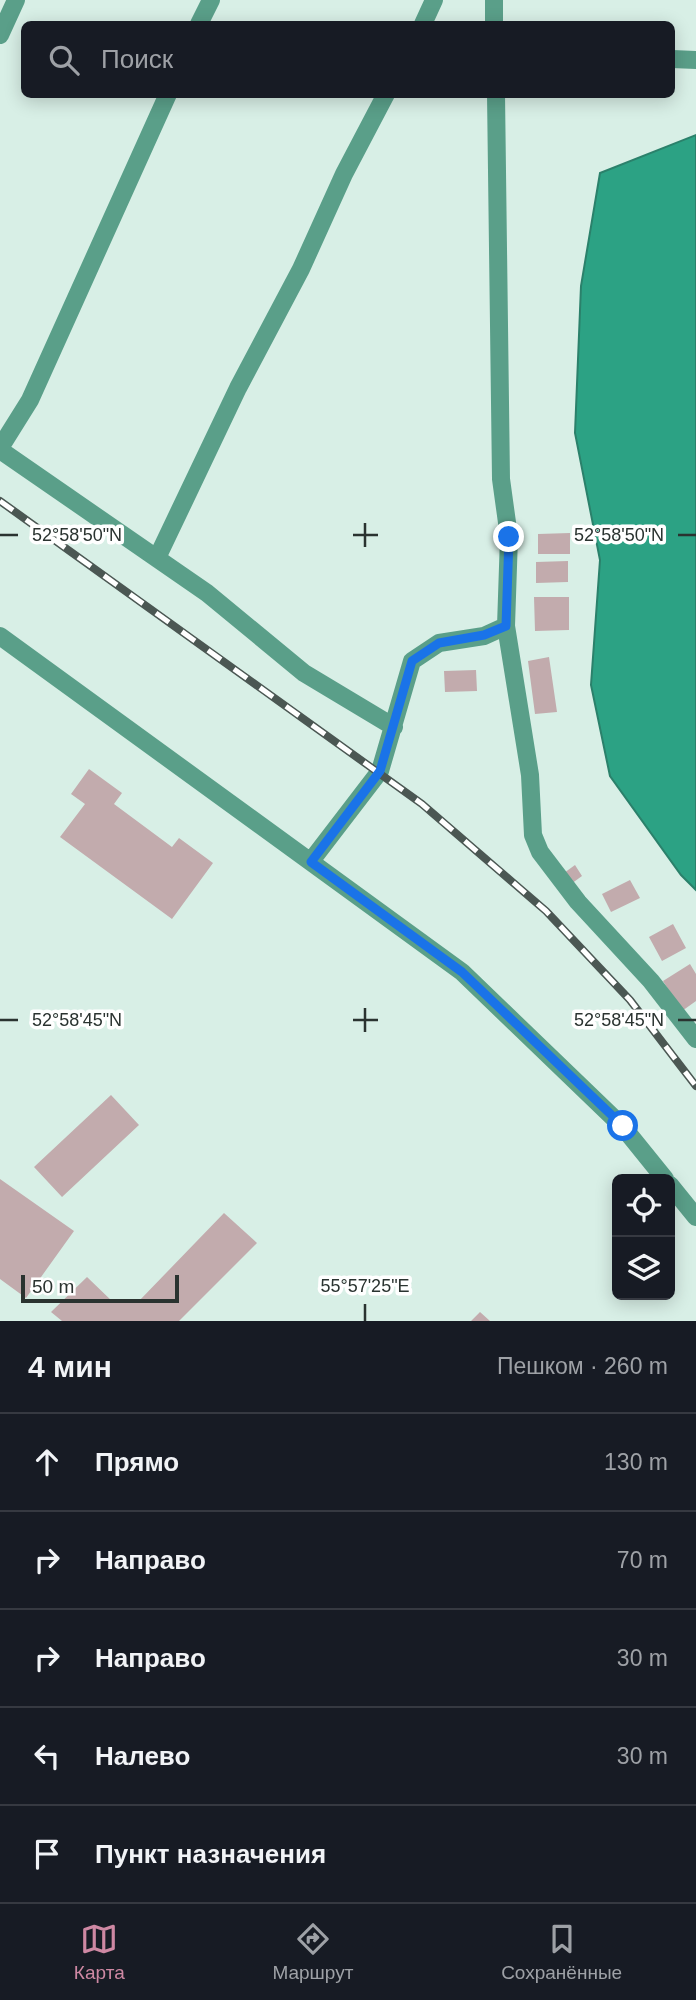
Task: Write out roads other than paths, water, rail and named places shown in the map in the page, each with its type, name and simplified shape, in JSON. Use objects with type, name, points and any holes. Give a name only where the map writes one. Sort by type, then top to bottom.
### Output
[{"type":"street","points":[[0,35],[16,0]]},
{"type":"street","points":[[200,21],[211,0]]},
{"type":"street","points":[[424,21],[435,0]]},
{"type":"street","points":[[494,0],[494,21]]},
{"type":"street","points":[[675,59],[696,60]]},
{"type":"street","points":[[166,98],[35,389],[0,449],[207,593],[304,673],[394,727]]},
{"type":"street","points":[[157,558],[238,388],[301,269],[344,174],[384,98]]},
{"type":"street","points":[[496,98],[501,479],[509,537],[506,626],[530,775],[533,835],[540,852],[578,902],[651,981],[696,1039]]},
{"type":"street","points":[[311,862],[380,771],[412,661],[439,643],[484,635],[506,626]]},
{"type":"street","points":[[0,636],[462,972],[623,1126],[661,1174]]},
{"type":"street","points":[[675,1191],[696,1217]]},
{"type":"railway","points":[[0,501],[422,804],[546,911],[630,1000],[696,1086]]}]
